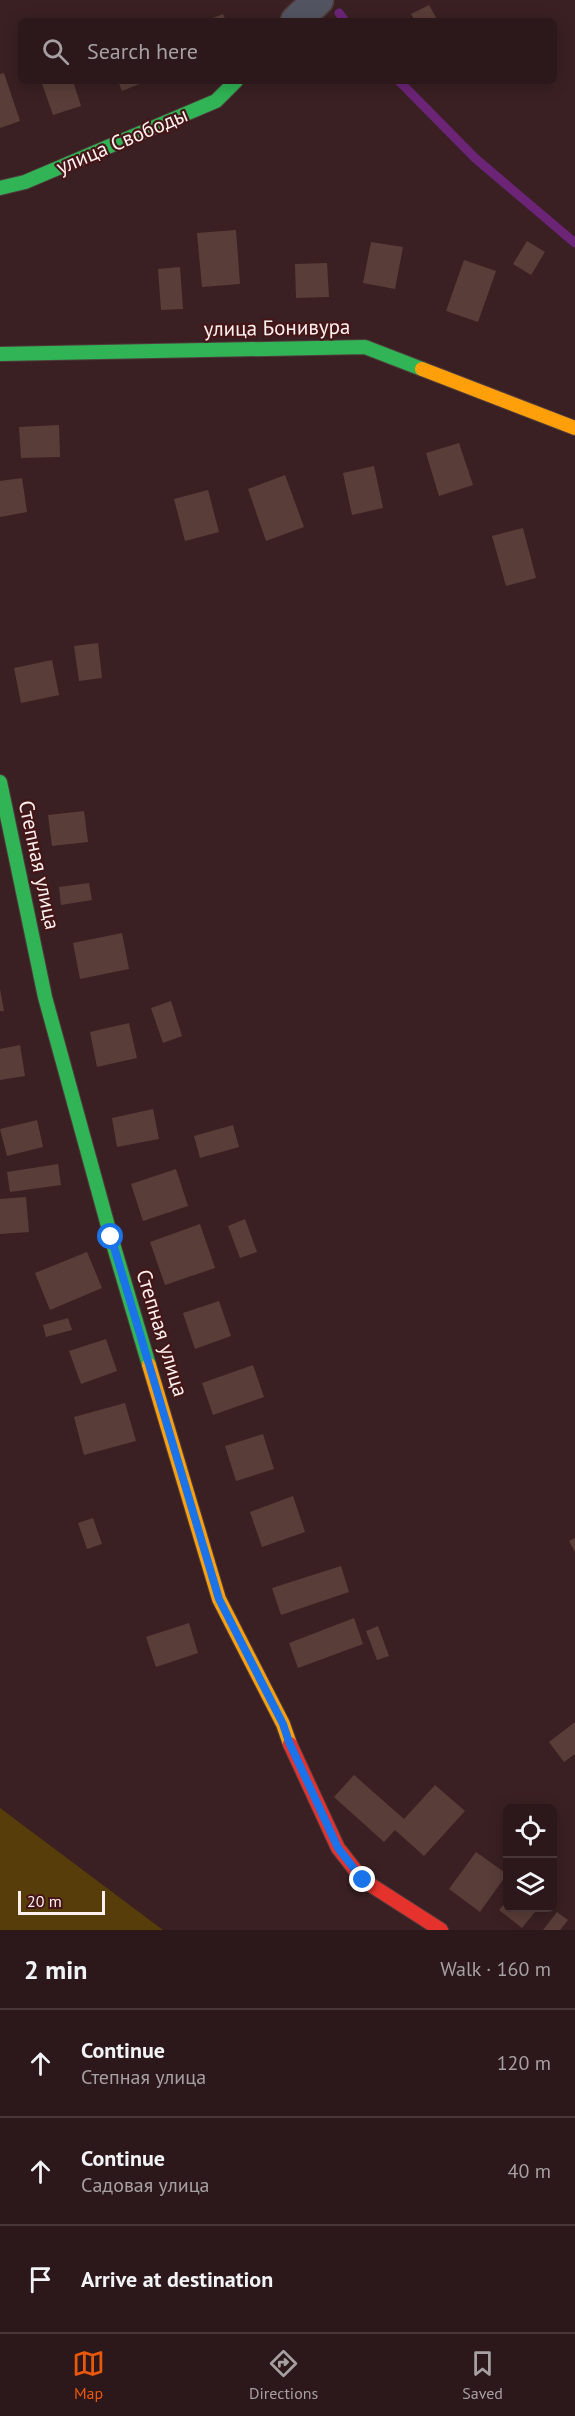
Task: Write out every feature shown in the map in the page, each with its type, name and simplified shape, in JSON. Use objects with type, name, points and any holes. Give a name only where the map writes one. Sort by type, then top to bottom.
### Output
[{"type":"street","points":[[299,18],[318,0]]},
{"type":"street","name":"улица Свободы","points":[[0,188],[26,182],[216,101],[233,84]]},
{"type":"street","name":"улица Бонивура","points":[[0,354],[365,347],[575,428]]},
{"type":"street","name":"Степная улица","points":[[0,782],[45,997],[111,1237],[219,1599],[283,1724],[289,1742],[338,1848],[363,1880],[441,1930]]},
{"type":"shaded area","points":[[0,1808],[163,1930],[0,1930]]},
{"type":"building","points":[[429,5],[436,18],[413,18],[411,14]]},
{"type":"building","points":[[223,14],[225,18],[213,18]]},
{"type":"building","points":[[4,73],[20,121],[0,128],[0,74]]},
{"type":"building","points":[[42,84],[74,84],[81,106],[53,115]]},
{"type":"building","points":[[119,84],[140,84],[122,91]]},
{"type":"building","points":[[236,230],[240,284],[202,287],[197,233]]},
{"type":"building","points":[[527,241],[545,252],[531,275],[513,264]]},
{"type":"building","points":[[371,242],[403,247],[395,289],[363,283]]},
{"type":"building","points":[[464,260],[496,271],[478,322],[446,311]]},
{"type":"building","points":[[327,263],[329,297],[296,298],[295,264]]},
{"type":"building","points":[[180,267],[183,309],[161,310],[158,269]]},
{"type":"building","points":[[59,425],[60,457],[21,458],[19,427]]},
{"type":"building","points":[[459,443],[473,485],[439,496],[426,453]]},
{"type":"building","points":[[374,466],[383,508],[352,515],[343,473]]},
{"type":"building","points":[[285,475],[304,527],[266,541],[248,489]]},
{"type":"building","points":[[22,478],[27,512],[0,517],[0,481]]},
{"type":"building","points":[[208,490],[219,532],[185,541],[174,499]]},
{"type":"building","points":[[523,528],[536,578],[506,586],[492,536]]},
{"type":"building","points":[[98,643],[102,678],[79,681],[74,646]]},
{"type":"building","points":[[52,660],[59,695],[21,703],[14,668]]},
{"type":"building","points":[[84,811],[88,842],[52,846],[48,815]]},
{"type":"building","points":[[89,883],[92,900],[61,905],[59,887]]},
{"type":"building","points":[[122,933],[129,969],[80,979],[73,943]]},
{"type":"building","points":[[0,989],[4,1011],[0,1011]]},
{"type":"building","points":[[171,1001],[182,1036],[163,1043],[151,1008]]},
{"type":"building","points":[[129,1023],[137,1058],[97,1067],[90,1032]]},
{"type":"building","points":[[20,1045],[25,1076],[0,1080],[0,1049]]},
{"type":"building","points":[[153,1109],[159,1139],[117,1147],[112,1118]]},
{"type":"building","points":[[37,1120],[43,1147],[7,1156],[0,1129]]},
{"type":"building","points":[[233,1125],[239,1147],[200,1158],[194,1136]]},
{"type":"building","points":[[58,1164],[61,1185],[10,1192],[7,1172]]},
{"type":"building","points":[[176,1169],[188,1206],[143,1221],[131,1184]]},
{"type":"building","points":[[26,1197],[29,1232],[0,1234],[0,1199]]},
{"type":"building","points":[[245,1219],[257,1252],[240,1258],[228,1226]]},
{"type":"building","points":[[200,1224],[215,1268],[165,1285],[150,1242]]},
{"type":"building","points":[[87,1252],[102,1288],[50,1310],[35,1273]]},
{"type":"building","points":[[219,1301],[231,1336],[195,1349],[183,1313]]},
{"type":"building","points":[[68,1318],[72,1330],[46,1337],[43,1325]]},
{"type":"building","points":[[106,1339],[117,1371],[81,1384],[69,1351]]},
{"type":"building","points":[[253,1365],[264,1397],[213,1415],[202,1383]]},
{"type":"building","points":[[125,1403],[136,1441],[84,1455],[74,1417]]},
{"type":"building","points":[[263,1434],[274,1469],[236,1481],[225,1446]]},
{"type":"building","points":[[293,1496],[305,1532],[262,1547],[250,1512]]},
{"type":"building","points":[[93,1518],[102,1544],[87,1549],[78,1523]]},
{"type":"building","points":[[575,1538],[575,1552],[569,1541]]},
{"type":"building","points":[[341,1566],[349,1592],[281,1615],[272,1588]]},
{"type":"building","points":[[354,1618],[363,1644],[298,1668],[289,1643]]},
{"type":"building","points":[[189,1623],[198,1653],[156,1667],[146,1637]]},
{"type":"building","points":[[378,1626],[389,1656],[377,1660],[366,1631]]},
{"type":"building","points":[[575,1722],[575,1754],[564,1762],[549,1742]]},
{"type":"building","points":[[354,1775],[404,1819],[435,1785],[465,1811],[424,1856],[395,1830],[384,1842],[334,1797]]},
{"type":"building","points":[[476,1852],[503,1871],[503,1880],[480,1912],[449,1889]]},
{"type":"building","points":[[503,1905],[503,1912],[535,1912],[522,1928],[499,1910]]},
{"type":"building","points":[[557,1912],[568,1920],[560,1930],[543,1930]]},
{"type":"waterway","points":[[339,13],[343,18]]},
{"type":"waterway","points":[[402,84],[475,158],[575,243]]},
{"type":"traffic: fast","points":[[0,188],[25,182],[216,101],[233,84]]},
{"type":"traffic: fast","points":[[0,354],[365,347],[422,369]]},
{"type":"traffic: fast","points":[[0,782],[45,997],[149,1365]]},
{"type":"traffic: slow","points":[[422,369],[575,428]]},
{"type":"traffic: slow","points":[[149,1365],[219,1599],[283,1724],[290,1744]]},
{"type":"traffic: jam","points":[[290,1744],[338,1848],[363,1880],[441,1930]]},
{"type":"route","points":[[111,1237],[219,1599],[283,1724],[289,1742],[338,1848],[363,1880]]}]
